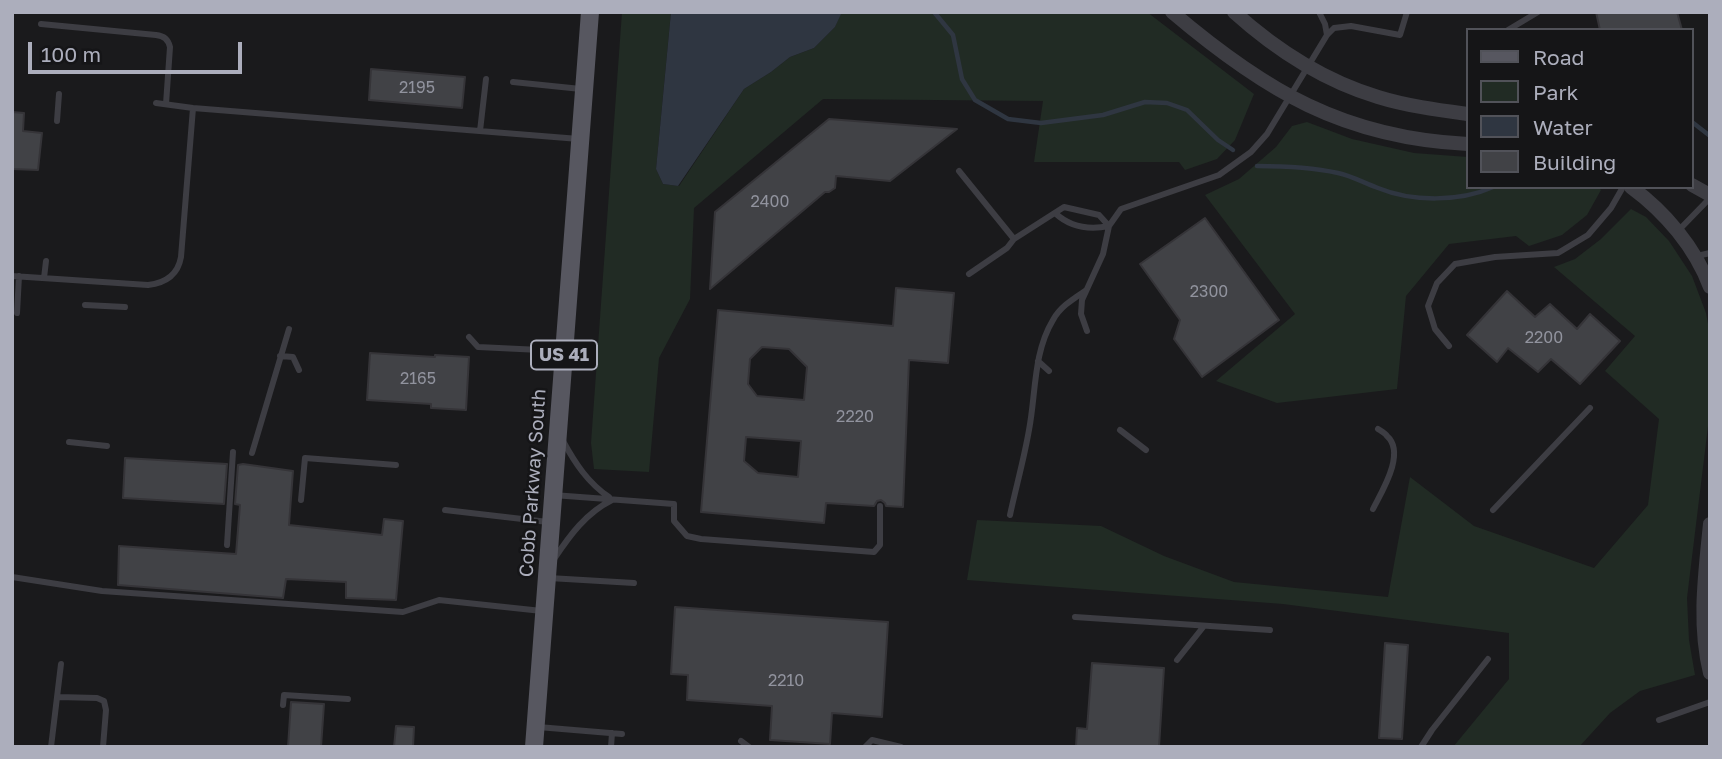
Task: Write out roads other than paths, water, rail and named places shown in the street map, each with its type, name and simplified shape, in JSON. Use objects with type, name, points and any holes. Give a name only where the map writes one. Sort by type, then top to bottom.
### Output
[{"type":"main road","name":"Cobb Parkway South","points":[[534,747],[590,12]]},
{"type":"street","points":[[1172,12],[1225,55],[1267,84],[1345,122],[1440,143],[1466,144]]},
{"type":"street","points":[[1234,12],[1283,49],[1326,76],[1377,97],[1408,105],[1466,114]]},
{"type":"street","points":[[1694,186],[1710,197]]},
{"type":"street","points":[[1634,189],[1703,255],[1704,272],[1710,287]]},
{"type":"street","points":[[1710,524],[1703,603],[1704,639],[1710,673]]},
{"type":"lane","points":[[1319,12],[1327,35]]},
{"type":"lane","points":[[1087,331],[1082,314],[1082,300],[1103,254],[1109,226],[1121,209],[1219,175],[1258,145],[1334,28],[1346,26],[1400,35],[1407,12]]},
{"type":"lane","points":[[1511,28],[1538,12]]},
{"type":"lane","points":[[41,24],[165,38],[170,47],[166,104]]},
{"type":"lane","points":[[480,131],[486,79]]},
{"type":"lane","points":[[513,82],[584,89]]},
{"type":"lane","points":[[57,121],[59,94]]},
{"type":"lane","points":[[156,103],[581,139]]},
{"type":"lane","points":[[17,313],[16,276],[148,285],[163,281],[175,272],[181,257],[193,108]]},
{"type":"lane","points":[[959,171],[1014,239]]},
{"type":"lane","points":[[1450,346],[1435,328],[1428,306],[1437,283],[1455,264],[1495,257],[1558,253],[1588,235],[1611,208],[1622,189]]},
{"type":"lane","points":[[1677,232],[1710,197]]},
{"type":"lane","points":[[969,274],[1007,248],[1014,239],[1064,207],[1099,215],[1109,226]]},
{"type":"lane","points":[[1055,213],[1065,222],[1095,229],[1109,226]]},
{"type":"lane","points":[[44,278],[46,261]]},
{"type":"lane","points":[[1010,515],[1029,430],[1038,361],[1044,338],[1053,319],[1066,304],[1087,290]]},
{"type":"lane","points":[[85,304],[125,307]]},
{"type":"lane","points":[[252,453],[289,329]]},
{"type":"lane","points":[[469,337],[478,346],[564,351]]},
{"type":"lane","points":[[280,356],[293,357],[299,370]]},
{"type":"lane","points":[[1038,361],[1049,371]]},
{"type":"lane","points":[[1493,510],[1590,408]]},
{"type":"lane","points":[[1373,509],[1391,470],[1395,451],[1389,437],[1378,429]]},
{"type":"lane","points":[[1120,430],[1146,450]]},
{"type":"lane","points":[[558,432],[570,455],[589,480],[597,489],[614,499]]},
{"type":"lane","points":[[69,442],[107,446]]},
{"type":"lane","points":[[227,545],[233,452]]},
{"type":"lane","points":[[301,500],[305,458],[396,465]]},
{"type":"lane","points":[[553,495],[674,504],[674,521],[687,536],[701,539],[874,552],[880,545],[880,506]]},
{"type":"lane","points":[[614,499],[583,521],[565,543],[547,574],[634,583]]},
{"type":"lane","points":[[445,510],[551,522]]},
{"type":"lane","points":[[12,577],[102,591],[403,612],[439,600],[544,611]]},
{"type":"lane","points":[[1075,617],[1269,630]]},
{"type":"lane","points":[[1177,660],[1204,626]]},
{"type":"lane","points":[[1421,747],[1488,659]]},
{"type":"lane","points":[[51,747],[61,664]]},
{"type":"lane","points":[[283,705],[284,695],[348,699]]},
{"type":"lane","points":[[58,697],[97,698],[104,701],[106,710],[103,747]]},
{"type":"lane","points":[[1659,720],[1710,702]]},
{"type":"lane","points":[[536,726],[622,734]]},
{"type":"lane","points":[[611,747],[612,733]]},
{"type":"lane","points":[[865,747],[873,740],[901,747]]},
{"type":"lane","points":[[741,741],[749,747]]},
{"type":"water","points":[[671,12],[841,12],[835,27],[814,48],[790,57],[744,89],[678,186],[663,184],[656,169]]},
{"type":"waterway","points":[[934,12],[953,35],[962,79],[975,100],[1008,119],[1041,123],[1103,115],[1145,102],[1167,103],[1187,110],[1218,140],[1233,150]]},
{"type":"waterway","points":[[1694,124],[1710,136]]},
{"type":"waterway","points":[[1257,166],[1328,171],[1391,193],[1421,198],[1451,198],[1488,189]]}]
